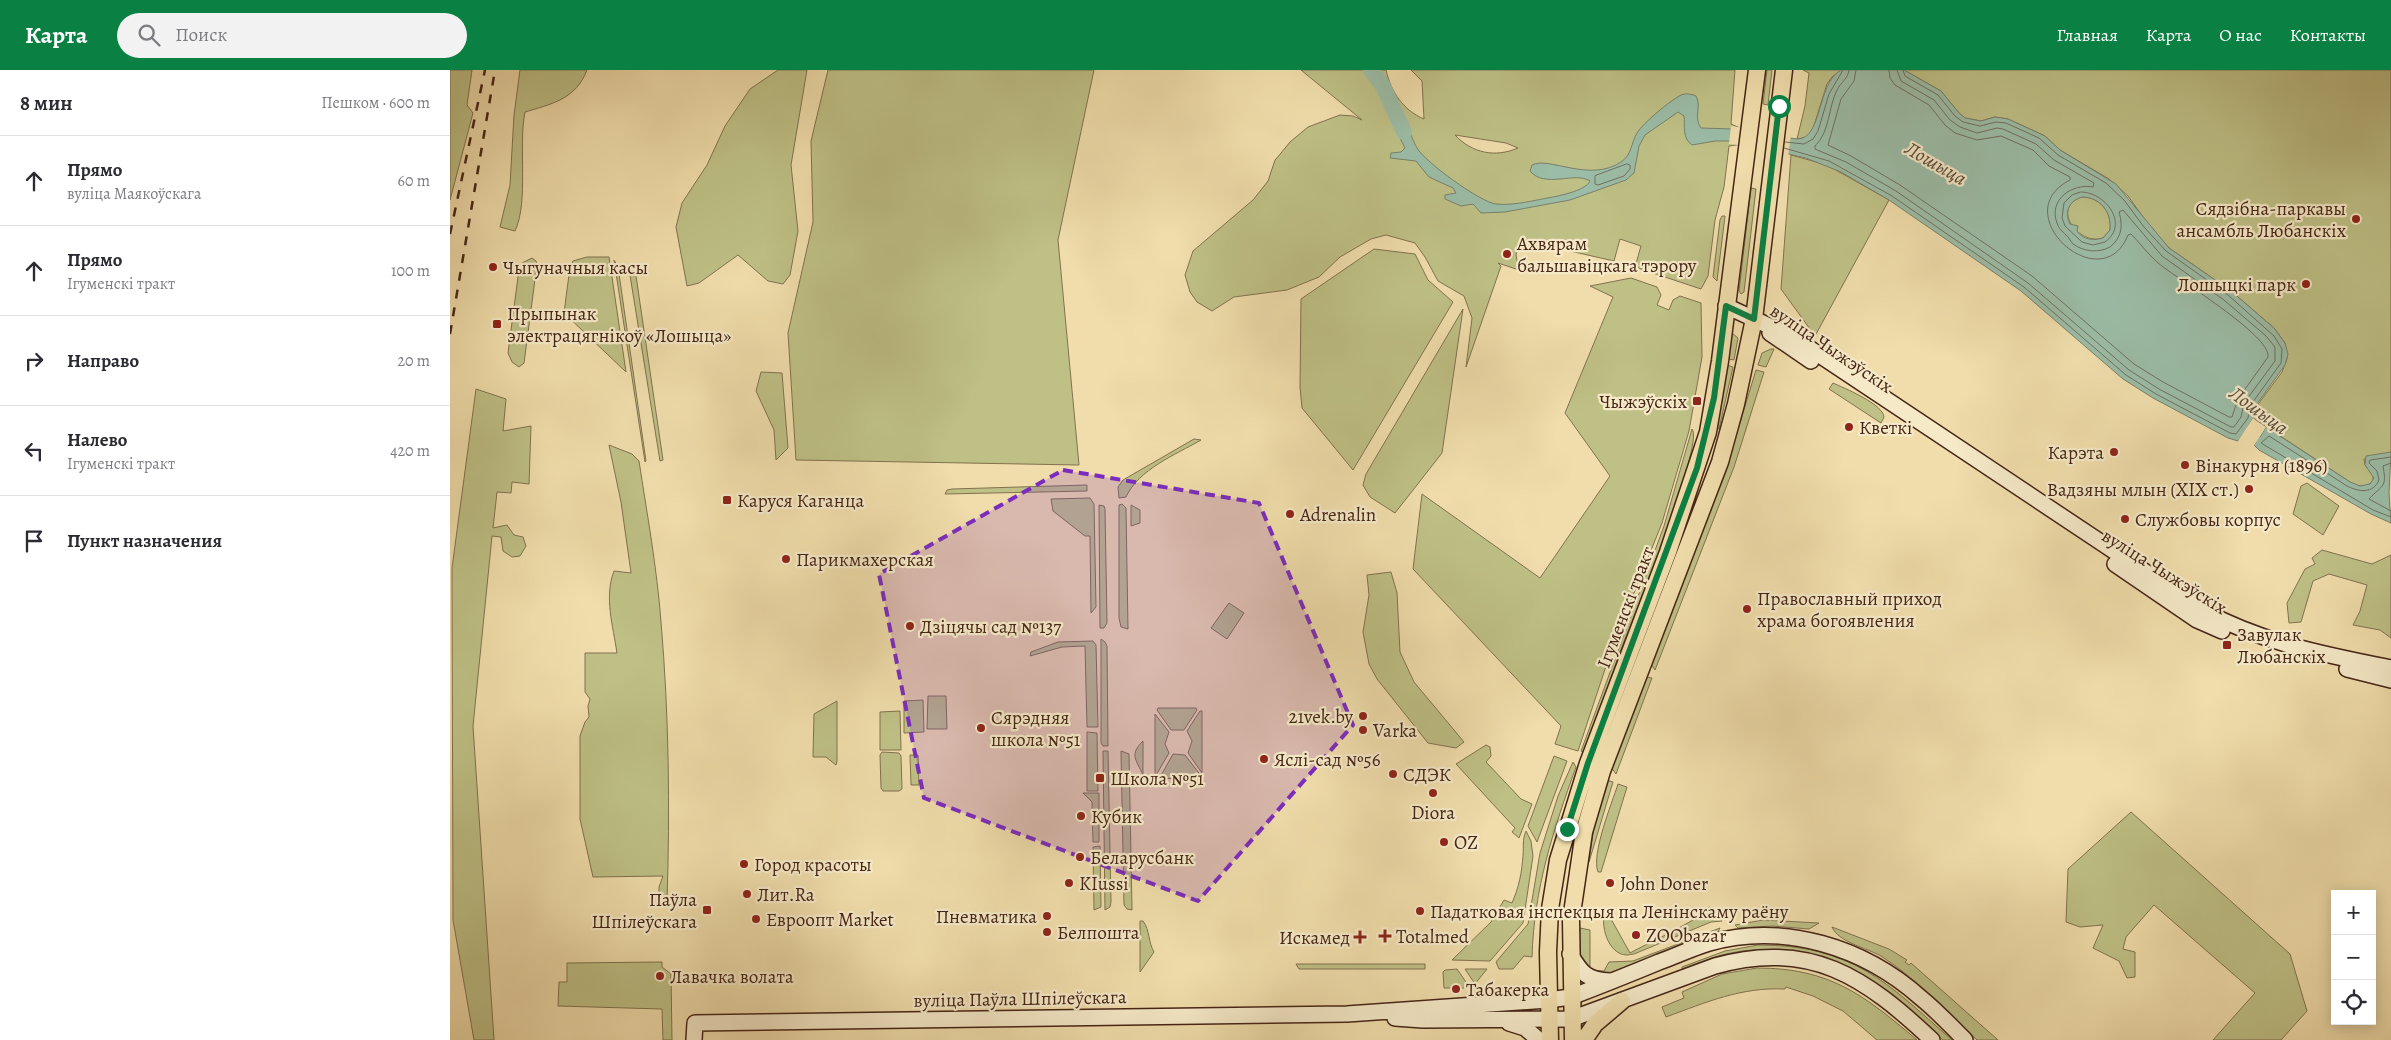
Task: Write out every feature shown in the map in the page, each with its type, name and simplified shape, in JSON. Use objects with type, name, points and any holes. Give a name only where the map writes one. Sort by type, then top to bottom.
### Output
[{"type":"main road","name":"Ігуменскі тракт","points":[[1550,1040],[1548,1000],[1550,910],[1558,860],[1588,763],[1697,468],[1714,398],[1757,70]]},
{"type":"main road","name":"Ігуменскі тракт","points":[[1573,1040],[1570,954],[1574,890],[1590,804],[1720,462],[1746,366],[1754,319],[1784,70]]},
{"type":"main road","points":[[1584,1040],[1595,1024],[1622,1000]]},
{"type":"street","points":[[1726,306],[1754,319]]},
{"type":"street","name":"вуліца Чыжэўскіх","points":[[1754,319],[1791,336],[2204,611],[2232,626],[2272,642],[2391,668]]},
{"type":"street","name":"вуліца Чыжэўскіх","points":[[1754,319],[1785,345],[1980,471],[2197,620],[2269,650],[2391,680]]},
{"type":"street","name":"вуліца Паўла Шпілеўскага","points":[[694,1040],[694,1023],[1347,1014],[1548,1000],[1571,997],[1717,942],[1764,936],[1810,940],[1865,960],[1894,977],[1921,997],[1965,1040]]},
{"type":"street","points":[[1570,954],[1587,977],[1612,981]]},
{"type":"street","points":[[1571,1019],[1738,959],[1779,956],[1826,965],[1850,976],[1874,990],[1932,1040]]},
{"type":"street","name":"вуліца Паўла Шпілеўскага","points":[[1347,1014],[1423,1020],[1571,1019]]},
{"type":"street","points":[[1498,1019],[1525,1028],[1540,1040]]},
{"type":"highlighted area","points":[[1063,470],[1259,503],[1353,725],[1198,901],[924,798],[879,574]]},
{"type":"green space","points":[[450,70],[472,70],[467,105],[473,113],[450,200]]},
{"type":"green space","points":[[520,70],[587,70],[582,80],[570,94],[554,103],[525,112],[522,141],[521,205],[515,231],[500,227],[510,185],[514,115]]},
{"type":"green space","points":[[778,70],[807,70],[791,165],[798,231],[790,275],[783,284],[768,281],[738,255],[699,283],[687,286],[676,227],[682,203],[707,165],[725,126],[750,89]]},
{"type":"green space","points":[[828,70],[1094,70],[1058,240],[1079,465],[796,460],[788,333],[813,222],[811,141]]},
{"type":"green space","points":[[1301,70],[1386,70],[1391,86],[1399,99],[1410,111],[1424,119],[1422,81],[1411,70],[1735,70],[1731,124],[1740,128],[1743,144],[1729,146],[1724,187],[1715,220],[1708,276],[1701,289],[1635,267],[1641,246],[1620,239],[1614,261],[1526,241],[1519,245],[1516,255],[1519,270],[1498,263],[1501,266],[1466,367],[1472,318],[1464,296],[1438,281],[1415,243],[1386,235],[1371,239],[1340,257],[1319,277],[1287,290],[1234,297],[1212,311],[1197,302],[1190,292],[1185,275],[1193,251],[1253,200],[1268,181],[1275,160],[1290,142],[1308,127],[1340,115],[1353,116],[1362,120]],"holes":[[[1455,135],[1506,143],[1518,148],[1501,153],[1484,152],[1469,146]]]},
{"type":"green space","points":[[1767,70],[1772,70],[1768,105],[1763,104]]},
{"type":"green space","points":[[1803,70],[1841,70],[1827,84],[1812,132],[1807,137],[1797,139],[1805,106],[1809,73]]},
{"type":"green space","name":"Лошыцкі парк","points":[[1904,70],[2391,70],[2391,452],[2364,459],[2365,465],[2373,474],[2373,481],[2365,486],[2353,484],[2253,418],[2253,411],[2282,372],[2287,359],[2285,343],[2274,328],[2231,291],[2169,248],[2148,224],[2128,196],[2109,179],[2060,150],[2045,136],[2008,119],[1995,117],[1981,121],[1965,118],[1941,91]]},
{"type":"green space","points":[[1791,155],[1827,165],[1889,200],[1815,336],[1781,289]]},
{"type":"green space","points":[[1751,188],[1756,189],[1744,292],[1741,294],[1739,291]]},
{"type":"green space","points":[[2082,197],[2099,203],[2107,212],[2110,230],[2103,238],[2094,239],[2085,236],[2071,224],[2068,209],[2073,202]]},
{"type":"green space","points":[[1722,216],[1725,216],[1717,281],[1713,277]]},
{"type":"green space","points":[[1374,249],[1415,254],[1428,280],[1453,302],[1353,470],[1302,408],[1300,387],[1301,299]]},
{"type":"green space","points":[[587,257],[609,257],[626,372],[564,313],[570,267],[573,261]]},
{"type":"green space","points":[[532,258],[537,264],[524,363],[519,367],[512,362],[508,353],[518,277],[522,263]]},
{"type":"green space","points":[[614,260],[618,267],[645,462]]},
{"type":"green space","points":[[629,269],[635,269],[663,460],[660,461]]},
{"type":"green space","points":[[1631,278],[1657,287],[1661,295],[1657,305],[1669,310],[1673,300],[1680,296],[1701,303],[1702,357],[1689,431],[1662,523],[1612,648],[1578,751],[1555,744],[1561,726],[1413,569],[1422,494],[1540,578],[1610,476],[1565,413],[1613,297],[1590,286]]},
{"type":"green space","points":[[1463,309],[1442,453],[1395,513],[1370,497],[1363,485],[1366,474]]},
{"type":"green space","points":[[1732,333],[1738,338],[1734,360],[1728,359]]},
{"type":"green space","points":[[1774,349],[1766,367],[1758,365],[1762,353]]},
{"type":"green space","points":[[1727,365],[1733,367],[1719,429],[1716,429]]},
{"type":"green space","points":[[1756,370],[1764,372],[1734,467],[1655,670],[1651,664],[1735,439]]},
{"type":"green space","points":[[761,372],[782,373],[788,448],[776,460],[774,430],[756,391]]},
{"type":"green space","points":[[1833,383],[1862,397],[1877,407],[1884,417],[1881,423],[1829,389]]},
{"type":"green space","points":[[476,389],[506,399],[503,431],[531,426],[529,484],[512,482],[511,493],[497,492],[493,528],[507,525],[514,535],[523,537],[526,546],[520,556],[512,557],[503,551],[501,537],[492,536],[473,726],[494,1040],[474,1040],[453,920],[452,568]]},
{"type":"green space","points":[[1692,429],[1693,441],[1688,466],[1678,499],[1584,753],[1581,751],[1664,526]]},
{"type":"green space","points":[[1194,439],[1201,440],[1169,457],[1149,471],[1132,487],[1126,497],[1119,498],[1118,487],[1123,480]]},
{"type":"green space","points":[[609,445],[632,454],[639,461],[652,541],[664,657],[667,727],[669,797],[667,902],[659,902],[659,887],[663,876],[593,877],[580,819],[580,736],[589,717],[588,706],[590,699],[585,692],[585,653],[617,653],[610,612],[611,581],[614,571],[631,573],[621,502]]},
{"type":"green space","points":[[2307,483],[2339,506],[2323,535],[2293,514],[2301,486]]},
{"type":"green space","points":[[1087,485],[1087,491],[945,494],[947,490],[952,489]]},
{"type":"green space","points":[[1090,498],[1094,504],[1096,607],[1091,613],[1090,536],[1085,536],[1053,511],[1051,499]]},
{"type":"green space","points":[[1122,504],[1126,508],[1128,629],[1121,627],[1119,618],[1119,505]]},
{"type":"green space","points":[[1099,505],[1104,506],[1105,509],[1107,623],[1104,628],[1100,628]]},
{"type":"green space","points":[[1131,505],[1140,510],[1140,523],[1131,526]]},
{"type":"green space","points":[[2322,550],[2372,564],[2391,555],[2391,638],[2380,630],[2353,625],[2360,611],[2367,585],[2329,574],[2313,581],[2301,622],[2289,623],[2287,603],[2305,569],[2315,564],[2312,558]]},
{"type":"green space","points":[[1391,572],[1397,593],[1400,652],[1414,682],[1464,742],[1456,748],[1428,743],[1377,679],[1369,664],[1363,632],[1369,595],[1367,575]]},
{"type":"green space","points":[[1229,603],[1244,613],[1227,639],[1211,628]]},
{"type":"green space","points":[[1101,639],[1107,646],[1108,746],[1103,746],[1101,743]]},
{"type":"green space","points":[[1093,641],[1096,645],[1098,727],[1087,727],[1085,646],[1062,647],[1030,656],[1031,652],[1058,642]]},
{"type":"green space","points":[[1646,677],[1652,678],[1616,774],[1611,767]]},
{"type":"green space","points":[[928,696],[946,696],[947,729],[927,729]]},
{"type":"green space","points":[[923,700],[924,732],[904,733],[904,701]]},
{"type":"green space","points":[[837,701],[836,765],[826,757],[813,757],[814,714]]},
{"type":"green space","points":[[1158,708],[1196,708],[1197,710],[1184,730],[1171,730],[1157,710]]},
{"type":"green space","points":[[900,711],[901,750],[880,750],[880,712]]},
{"type":"green space","points":[[1200,711],[1202,711],[1202,773],[1188,753],[1192,741],[1187,731]]},
{"type":"green space","points":[[1155,714],[1169,732],[1165,744],[1169,753],[1155,777]]},
{"type":"green space","points":[[1087,732],[1097,733],[1098,791],[1087,791]]},
{"type":"green space","points":[[1143,741],[1143,775],[1136,761],[1135,754]]},
{"type":"green space","points":[[1486,745],[1490,747],[1491,756],[1486,762],[1521,799],[1532,804],[1519,838],[1512,832],[1515,828],[1456,764]]},
{"type":"green space","points":[[1103,751],[1108,751],[1111,902],[1110,907],[1105,910]]},
{"type":"green space","points":[[1121,751],[1129,754],[1132,910],[1127,909],[1124,905]]},
{"type":"green space","points":[[882,752],[899,753],[901,756],[902,789],[899,791],[883,791],[881,788],[880,755]]},
{"type":"green space","points":[[1173,754],[1185,755],[1202,777],[1159,779]]},
{"type":"green space","points":[[910,755],[918,755],[919,785],[911,785]]},
{"type":"green space","points":[[1554,756],[1567,761],[1537,842],[1528,826]]},
{"type":"green space","points":[[1573,762],[1576,767],[1552,837],[1541,883],[1536,907],[1532,957],[1524,956],[1513,969],[1499,969],[1496,962],[1528,924],[1540,853],[1558,796]]},
{"type":"green space","points":[[1605,782],[1613,782],[1589,862],[1597,804]]},
{"type":"green space","points":[[1618,784],[1627,787],[1601,872],[1598,872],[1597,853]]},
{"type":"green space","points":[[1083,793],[1099,793],[1099,842],[1093,842],[1092,802]]},
{"type":"green space","points":[[2131,812],[2290,954],[2307,1011],[2281,1040],[2213,1040],[2255,993],[2154,905],[2126,937],[2123,949],[2135,952],[2135,977],[2127,978],[2119,961],[2093,948],[2103,925],[2080,927],[2066,922],[2068,869]]},
{"type":"green space","points":[[1526,831],[1531,841],[1533,856],[1523,923],[1490,961],[1452,960],[1491,922],[1504,900],[1512,903],[1521,873]]},
{"type":"green space","points":[[1100,846],[1101,907],[1094,910],[1093,847]]},
{"type":"green space","points":[[1709,907],[1716,910],[1722,921],[1711,922],[1634,954],[1620,954],[1607,938],[1604,923],[1606,910],[1630,953],[1697,918]]},
{"type":"green space","points":[[1763,920],[1819,923],[1809,929],[1773,926],[1738,928],[1735,925]]},
{"type":"green space","points":[[1140,921],[1143,921],[1145,925],[1154,952],[1140,972]]},
{"type":"green space","points":[[1832,927],[1889,949],[1907,960],[1905,962],[1909,965],[1911,963],[1998,1040],[1977,1040],[1907,975],[1881,956],[1846,941]]},
{"type":"green space","points":[[1580,928],[1590,930],[1590,970],[1604,971],[1609,962],[1633,961],[1720,928],[1718,932],[1601,976],[1592,974],[1578,956]]},
{"type":"green space","points":[[1758,945],[1791,947],[1819,952],[1844,960],[1887,984],[1952,1040],[1943,1040],[1898,1000],[1865,976],[1826,959],[1784,951],[1742,951],[1722,955],[1682,969],[1682,967],[1725,951]]},
{"type":"green space","points":[[662,962],[662,967],[671,974],[672,1040],[663,1040],[662,1009],[558,1006],[559,982],[567,982],[567,963]]},
{"type":"green space","points":[[1296,964],[1425,964],[1425,969],[1299,969]]},
{"type":"green space","points":[[1757,968],[1783,969],[1805,973],[1845,987],[1880,1010],[1917,1040],[1877,1040],[1843,1011],[1813,996],[1786,987],[1785,989],[1754,990],[1739,993],[1666,1017],[1662,1007],[1684,998],[1682,992],[1722,974]]},
{"type":"green space","points":[[1457,969],[1468,985],[1467,988],[1444,988],[1443,972],[1445,970]]},
{"type":"green space","points":[[1465,969],[1487,969],[1475,984]]},
{"type":"water","points":[[1841,70],[1904,70],[1941,91],[1965,118],[1981,121],[1995,117],[2008,119],[2045,136],[2060,150],[2116,184],[2169,248],[2231,291],[2274,328],[2285,343],[2288,354],[2285,365],[2254,408],[2253,418],[2247,428],[2260,437],[2266,427],[2350,482],[2360,486],[2370,484],[2374,478],[2365,465],[2366,456],[2391,452],[2389,493],[2391,523],[2371,514],[2259,450],[2254,445],[2256,442],[2244,433],[2238,441],[2228,438],[2153,398],[2123,379],[2021,291],[1889,200],[1841,172],[1806,158],[1733,141],[1715,141],[1692,145],[1685,135],[1684,116],[1678,112],[1645,135],[1639,146],[1634,173],[1626,180],[1570,200],[1505,212],[1481,213],[1473,204],[1461,206],[1445,199],[1445,195],[1456,193],[1453,188],[1429,177],[1416,161],[1390,158],[1391,153],[1401,152],[1405,148],[1393,124],[1392,115],[1395,113],[1405,123],[1422,154],[1466,189],[1488,202],[1496,204],[1532,201],[1574,192],[1584,187],[1590,181],[1584,178],[1544,179],[1530,171],[1532,165],[1539,163],[1583,170],[1609,168],[1625,159],[1637,133],[1645,124],[1664,107],[1683,94],[1696,96],[1698,100],[1698,120],[1701,128],[1732,129],[1797,139],[1805,137],[1816,121],[1827,87],[1833,77]],"holes":[[[2082,197],[2088,198],[2104,207],[2109,217],[2110,230],[2103,238],[2085,238],[2077,231],[2078,226],[2070,224],[2068,220],[2068,211],[2071,204]]]},
{"type":"pier","points":[[1731,126],[1791,135],[1788,157],[1749,146],[1729,144]]},
{"type":"pier","points":[[2253,418],[2255,420],[2251,427],[2259,433],[2264,426],[2266,427],[2253,447],[2253,442],[2244,436],[2240,442],[2238,441]]},
{"type":"waterway","name":"Лошыца","points":[[1371,70],[1383,86],[1404,132]]},
{"type":"railway","points":[[450,234],[485,70]]},
{"type":"railway","points":[[450,334],[495,70]]},
{"type":"place","name":"Сядзібна-паркавы ансамбль Любанскіх","points":[[2356,219]]},
{"type":"place","name":"Ахвярам бальшавіцкага тэрору","points":[[1507,254]]},
{"type":"place","name":"Чыгуначныя касы","points":[[493,267]]},
{"type":"place","name":"Лошыцкі парк","points":[[2306,284]]},
{"type":"place","name":"Прыпынак электрацягнікоў «Лошыца»","points":[[497,324]]},
{"type":"place","name":"Чыжэўскіх","points":[[1697,401]]},
{"type":"place","name":"Кветкі","points":[[1849,427]]},
{"type":"place","name":"Карэта","points":[[2114,452]]},
{"type":"place","name":"Вінакурня (1896)","points":[[2185,465]]},
{"type":"place","name":"Вадзяны млын (XIX ст.)","points":[[2249,489]]},
{"type":"place","name":"Каруся Каганца","points":[[727,500]]},
{"type":"place","name":"Adrenalin","points":[[1290,514]]},
{"type":"place","name":"Службовы корпус","points":[[2125,519]]},
{"type":"place","name":"Парикмахерская","points":[[786,559]]},
{"type":"place","name":"Православный приход храма богоявления","points":[[1747,609]]},
{"type":"place","name":"Дзіцячы сад №137","points":[[910,626]]},
{"type":"place","name":"Завулак Любанскіх","points":[[2227,645]]},
{"type":"place","name":"21vek.by","points":[[1363,716]]},
{"type":"place","name":"Сярэдняя школа №51","points":[[981,728]]},
{"type":"place","name":"Varka","points":[[1363,730]]},
{"type":"place","name":"Яслі-сад №56","points":[[1264,759]]},
{"type":"place","name":"СДЭК","points":[[1393,774]]},
{"type":"place","name":"Школа №51","points":[[1100,778]]},
{"type":"place","name":"Diora","points":[[1433,793]]},
{"type":"place","name":"Кубик","points":[[1081,816]]},
{"type":"place","name":"OZ","points":[[1444,842]]},
{"type":"place","name":"Беларусбанк","points":[[1080,857]]},
{"type":"place","name":"Город красоты","points":[[744,864]]},
{"type":"place","name":"KIussi","points":[[1069,883]]},
{"type":"place","name":"John Doner","points":[[1610,883]]},
{"type":"place","name":"Лит.Ra","points":[[747,894]]},
{"type":"place","name":"Паўла Шпілеўскага","points":[[707,910]]},
{"type":"place","name":"Падатковая інспекцыя па Ленінскаму раёну","points":[[1420,911]]},
{"type":"place","name":"Пневматика","points":[[1047,916]]},
{"type":"place","name":"Евроопт Market","points":[[756,919]]},
{"type":"place","name":"Белпошта","points":[[1047,932]]},
{"type":"place","name":"ZOObazar","points":[[1636,935]]},
{"type":"place","name":"Totalmed","points":[[1385,936]]},
{"type":"place","name":"Искамед","points":[[1360,937]]},
{"type":"place","name":"Лавачка волата","points":[[660,976]]},
{"type":"place","name":"Табакерка","points":[[1456,989]]},
{"type":"route","points":[[1567,829],[1588,763],[1668,552],[1708,432],[1720,361],[1726,306],[1754,319],[1779,106]]}]
